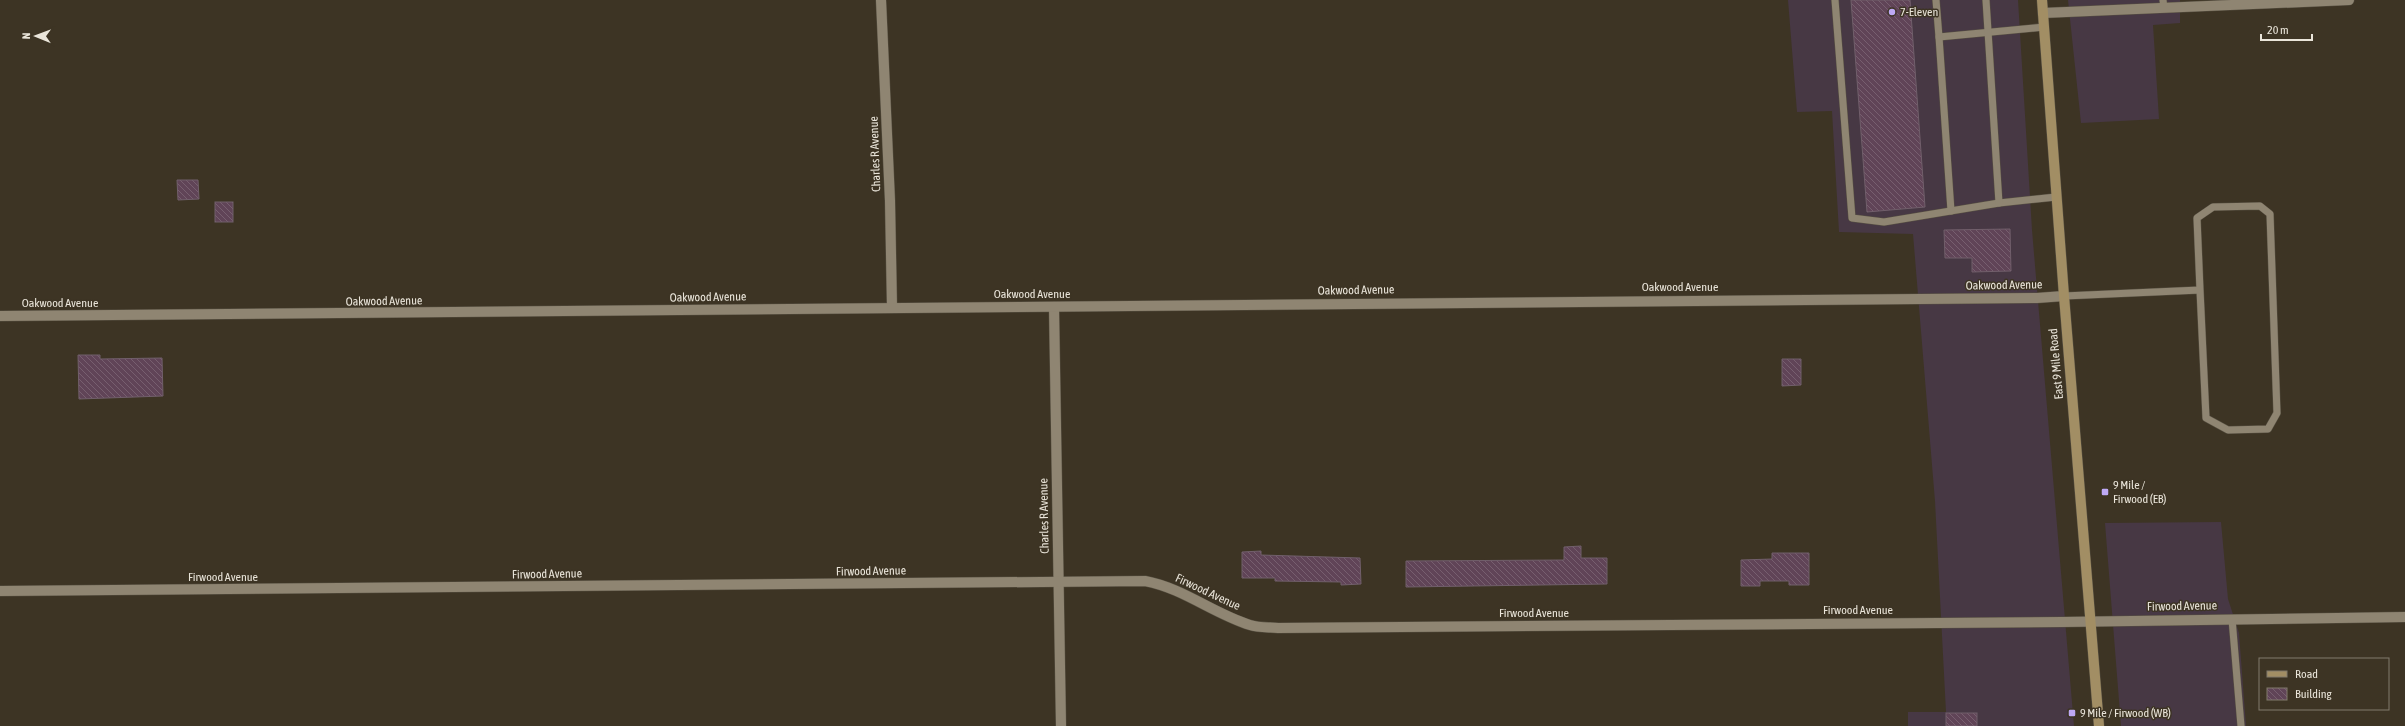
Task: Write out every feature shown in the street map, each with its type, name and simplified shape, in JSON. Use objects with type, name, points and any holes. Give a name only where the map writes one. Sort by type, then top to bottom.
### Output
[{"type":"main road","name":"East 9 Mile Road","points":[[2042,0],[2056,197],[2099,726]]},
{"type":"street","name":"Charles R Avenue","points":[[881,0],[890,201],[892,307]]},
{"type":"street","points":[[2043,13],[2163,4],[2349,0]]},
{"type":"street","name":"Oakwood Avenue","points":[[0,316],[382,314],[1549,300],[2037,298],[2064,296]]},
{"type":"street","name":"Charles R Avenue","points":[[1054,307],[1057,583],[1061,726]]},
{"type":"street","name":"Firwood Avenue","points":[[0,591],[1057,583],[1145,581],[1159,584],[1252,626],[1278,628],[2405,617]]},
{"type":"lane","points":[[1836,0],[1852,218],[1884,222],[1999,203],[2056,197]]},
{"type":"lane","points":[[1936,0],[1951,211]]},
{"type":"lane","points":[[1986,0],[1999,203]]},
{"type":"lane","points":[[1939,37],[1987,31],[2044,27]]},
{"type":"lane","points":[[2260,206],[2270,214],[2277,413],[2268,429],[2228,430],[2206,418],[2200,290],[2197,218],[2213,207],[2260,206]]},
{"type":"lane","points":[[2064,296],[2200,290]]},
{"type":"lane","points":[[2232,619],[2241,726]]},
{"type":"shaded area","points":[[1788,0],[2018,0],[2032,230],[2074,726],[1908,726],[1908,712],[1946,712],[1935,501],[1913,234],[1839,232],[1832,111],[1797,112]]},
{"type":"shaded area","points":[[2068,0],[2180,0],[2180,23],[2153,25],[2159,119],[2081,123]]},
{"type":"shaded area","points":[[2221,522],[2228,599],[2239,633],[2246,726],[2121,726],[2105,523]]},
{"type":"building","points":[[1851,0],[1910,0],[1925,207],[1867,212]]},
{"type":"building","points":[[177,180],[198,180],[199,199],[178,200]]},
{"type":"building","points":[[215,202],[233,202],[233,222],[215,222]]},
{"type":"building","points":[[2010,229],[2011,271],[1972,272],[1972,258],[1945,258],[1944,230]]},
{"type":"building","points":[[78,355],[100,355],[100,359],[162,358],[163,396],[79,399]]},
{"type":"building","points":[[1782,359],[1801,359],[1801,385],[1782,386]]},
{"type":"building","points":[[1581,546],[1581,558],[1607,558],[1607,584],[1406,587],[1406,561],[1564,560],[1564,547]]},
{"type":"building","points":[[1261,551],[1261,555],[1360,558],[1361,584],[1341,585],[1341,582],[1275,581],[1275,578],[1242,578],[1242,552]]},
{"type":"building","points":[[1772,553],[1809,553],[1809,585],[1789,585],[1789,581],[1760,581],[1760,586],[1741,586],[1741,560],[1772,559]]},
{"type":"building","points":[[1946,713],[1977,713],[1977,726],[1946,726]]},
{"type":"place","name":"7-Eleven","points":[[1892,12]]},
{"type":"place","name":"9 Mile / Firwood (EB)","points":[[2105,492]]},
{"type":"place","name":"9 Mile / Firwood (WB)","points":[[2072,713]]}]
